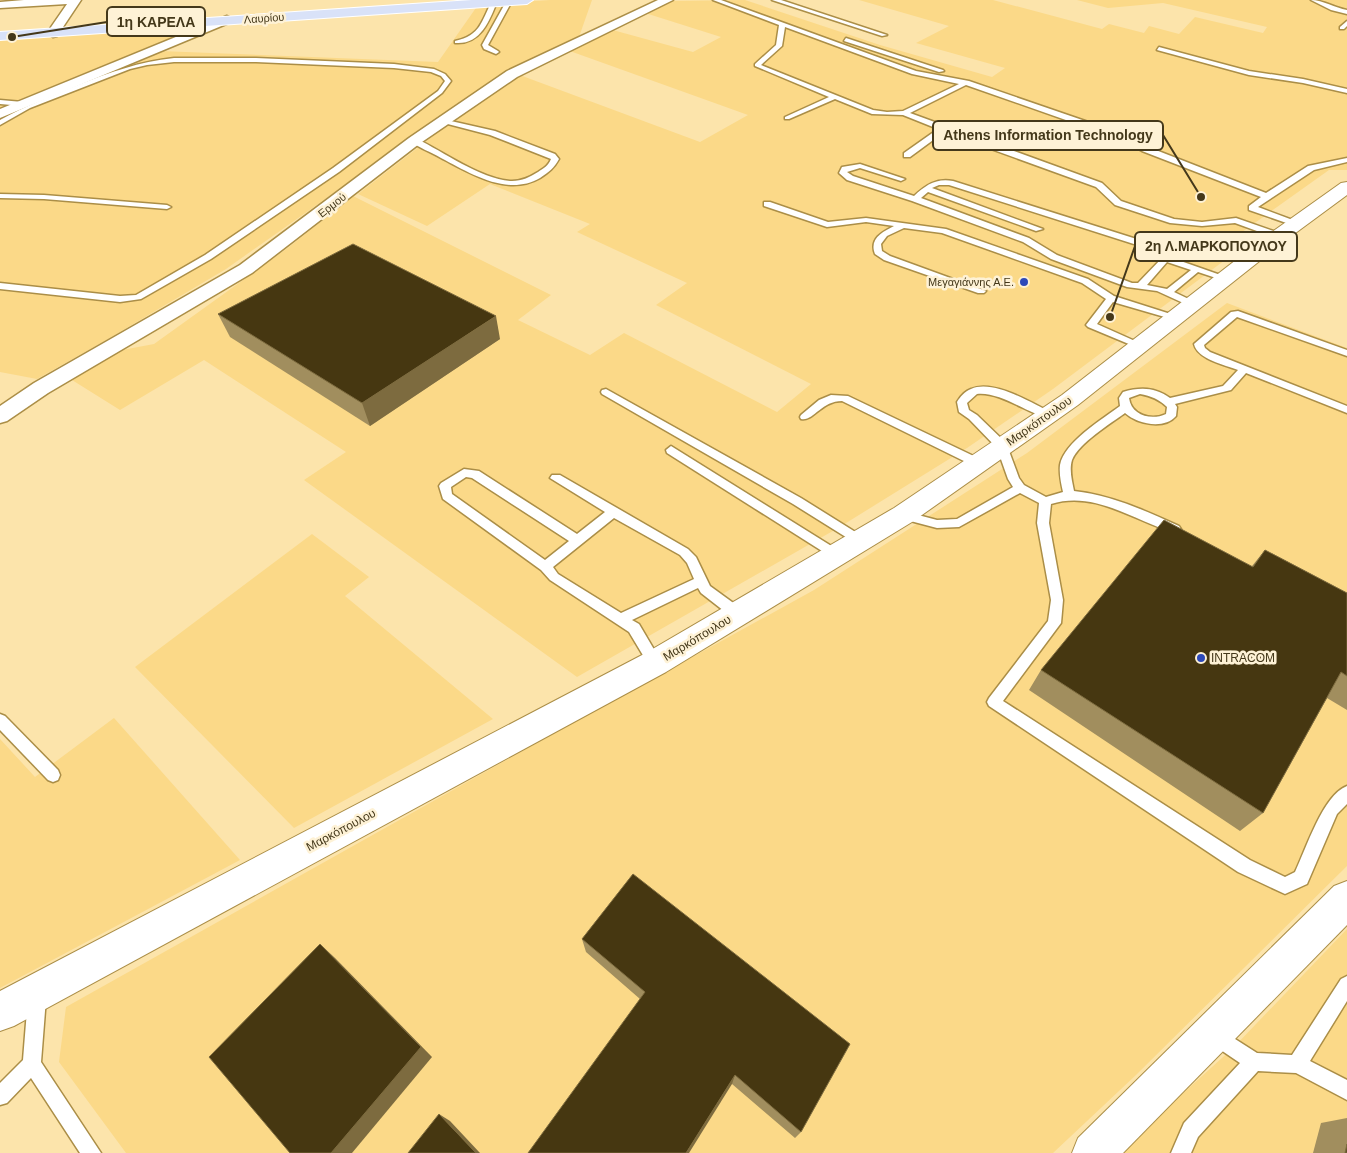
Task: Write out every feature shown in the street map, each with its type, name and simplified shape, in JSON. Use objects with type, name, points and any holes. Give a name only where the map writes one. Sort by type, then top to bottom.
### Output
[{"type":"main road","name":"Λαυρίου","points":[[0,36],[527,0]]},
{"type":"main road","name":"Μαρκόπουλου","points":[[0,1012],[656,663],[903,516],[1048,415],[1140,345],[1178,305],[1225,278],[1347,187]]},
{"type":"main road","points":[[1094,1153],[1347,899]]},
{"type":"street","points":[[0,5],[75,0]]},
{"type":"street","points":[[53,33],[75,0]]},
{"type":"street","name":"Ερμού","points":[[0,416],[41,388],[246,268],[414,141],[512,74],[667,0]]},
{"type":"street","points":[[0,114],[227,20]]},
{"type":"lane","points":[[716,0],[819,38],[838,38],[972,80],[904,113],[887,114],[872,112],[757,65],[779,46],[782,25]]},
{"type":"lane","points":[[775,0],[884,35]]},
{"type":"lane","points":[[1314,0],[1333,9],[1347,12]]},
{"type":"lane","points":[[496,52],[486,48],[485,45],[509,1]]},
{"type":"lane","points":[[457,42],[467,41],[475,37],[486,21],[494,2]]},
{"type":"lane","points":[[1342,28],[1347,23]]},
{"type":"lane","points":[[1159,49],[1249,73],[1303,81],[1347,92]]},
{"type":"lane","points":[[0,123],[28,107],[128,68],[156,62],[256,60],[394,66],[432,70],[444,75],[448,81],[440,92],[336,170],[208,257],[138,297],[120,299],[0,286]]},
{"type":"lane","points":[[979,82],[1123,137],[1145,150],[1267,196]]},
{"type":"lane","points":[[966,83],[1079,115]]},
{"type":"lane","points":[[787,118],[834,97]]},
{"type":"lane","points":[[0,102],[23,104]]},
{"type":"lane","points":[[904,113],[1099,186],[1118,203],[1173,221],[1202,224],[1236,220],[1287,230]]},
{"type":"lane","points":[[414,141],[470,170],[508,183],[525,182],[551,167],[554,163],[555,159],[552,156],[492,133],[442,121]]},
{"type":"lane","points":[[907,155],[943,129]]},
{"type":"lane","points":[[1236,220],[1267,196],[1310,168],[1347,160]]},
{"type":"lane","points":[[901,179],[860,166],[845,169],[843,173],[850,178],[915,199],[1026,240],[1054,257],[1130,285],[1159,289],[1178,305]]},
{"type":"lane","points":[[915,199],[940,181],[950,183],[1162,250],[1169,256],[1141,286]]},
{"type":"lane","points":[[927,189],[1039,229]]},
{"type":"lane","points":[[0,196],[44,196],[167,207]]},
{"type":"lane","points":[[767,204],[827,225],[866,220],[943,231],[1085,281],[1111,298],[1178,305]]},
{"type":"lane","points":[[1252,208],[1287,230]]},
{"type":"lane","points":[[1026,240],[1054,216]]},
{"type":"lane","points":[[902,226],[884,234],[877,244],[878,252],[887,258],[980,292]]},
{"type":"lane","points":[[1166,259],[1225,278]]},
{"type":"lane","points":[[1178,305],[1196,270]]},
{"type":"lane","points":[[1111,298],[1091,325],[1140,345]]},
{"type":"lane","points":[[1347,353],[1276,326],[1234,314],[1199,344],[1200,349],[1207,354],[1347,410]]},
{"type":"lane","points":[[1169,402],[1227,388],[1245,368]]},
{"type":"lane","points":[[1048,415],[987,389],[972,392],[962,402],[964,412],[973,418],[1002,446],[1014,479],[1020,488],[1045,501],[1069,495],[1084,497],[1143,515],[1183,533]]},
{"type":"lane","points":[[606,392],[798,501],[860,540]]},
{"type":"lane","points":[[1133,392],[1156,394],[1169,402],[1172,407],[1171,416],[1160,421],[1137,416],[1126,408],[1124,398],[1133,392]]},
{"type":"lane","points":[[805,417],[823,401],[832,397],[844,398],[978,463]]},
{"type":"lane","points":[[1069,495],[1065,475],[1069,456],[1098,429],[1126,408]]},
{"type":"lane","points":[[671,450],[837,555]]},
{"type":"lane","points":[[578,540],[475,474],[464,473],[445,486],[447,496],[545,567],[554,577],[634,628],[656,663]]},
{"type":"lane","points":[[556,478],[684,552],[692,560],[700,582],[705,589],[738,614]]},
{"type":"lane","points":[[903,516],[937,524],[959,523],[1020,488]]},
{"type":"lane","points":[[1045,501],[1043,523],[1057,600],[1054,623],[994,702],[1244,866],[1286,886],[1302,878],[1332,809],[1347,793]]},
{"type":"lane","points":[[545,567],[613,512]]},
{"type":"lane","points":[[622,619],[700,582]]},
{"type":"lane","points":[[0,720],[53,775]]},
{"type":"lane","points":[[1297,1064],[1347,985]]},
{"type":"lane","points":[[38,991],[32,1064],[91,1153]]},
{"type":"lane","points":[[1213,1034],[1254,1062],[1297,1064],[1336,1083],[1347,1091]]},
{"type":"lane","points":[[1181,1153],[1191,1130],[1254,1062]]},
{"type":"lane","points":[[0,1096],[32,1064]]},
{"type":"shaded area","points":[[550,0],[592,0],[579,37],[488,84],[226,269],[108,339],[37,379],[0,372],[0,117],[160,51],[438,62],[478,5]]},
{"type":"shaded area","points":[[745,0],[880,45],[992,77],[1005,68],[916,43],[949,26],[859,0],[993,0],[1102,29],[1109,24],[1144,33],[1149,26],[1179,34],[1195,17],[1263,33],[1267,27],[1163,3],[1108,8],[1077,0],[1347,0],[1347,170],[1329,170],[1235,237],[1241,248],[1053,389],[967,448],[838,528],[577,677],[304,480],[346,452],[204,360],[120,410],[72,380],[122,350],[154,344],[289,247],[353,196],[551,295],[518,320],[590,355],[624,333],[777,412],[811,384],[656,305],[687,283],[577,232],[590,224],[490,184],[427,226],[358,194],[473,105],[517,74],[700,142],[748,115],[567,50],[609,29],[693,52],[721,37],[642,12],[671,1]]},
{"type":"shaded area","points":[[203,27],[0,111],[0,40]]},
{"type":"shaded area","points":[[1227,303],[1347,348],[1347,866],[1136,1075],[1053,1153],[126,1153],[59,1062],[66,1007],[814,590],[1027,453]]},
{"type":"shaded area","points":[[312,534],[369,577],[345,596],[493,719],[294,828],[135,667]]},
{"type":"shaded area","points":[[114,718],[240,860],[0,988],[0,739],[35,777]]},
{"type":"shaded area","points":[[1347,929],[1347,1153],[1117,1153],[1233,1048]]},
{"type":"building","points":[[353,244],[496,316],[362,403],[218,314]]},
{"type":"building","name":"INTRACOM","points":[[1164,520],[1253,567],[1265,550],[1347,593],[1347,676],[1341,672],[1263,813],[1041,670]]},
{"type":"building","points":[[633,874],[850,1044],[801,1132],[735,1075],[686,1153],[528,1153],[645,992],[582,939]]},
{"type":"building","points":[[320,944],[421,1047],[331,1153],[290,1153],[209,1057]]},
{"type":"building","points":[[439,1114],[476,1153],[408,1153]]},
{"type":"place","name":"1η ΚΑΡΕΛΑ","points":[[12,37]]},
{"type":"place","name":"Athens Information Technology","points":[[1201,197]]},
{"type":"place","name":"Μεγαγιάννης Α.Ε.","points":[[1024,282]]},
{"type":"place","name":"2η Λ.ΜΑΡΚΟΠΟΥΛΟΥ","points":[[1110,317]]},
{"type":"place","name":"INTRACOM","points":[[1201,658]]}]
